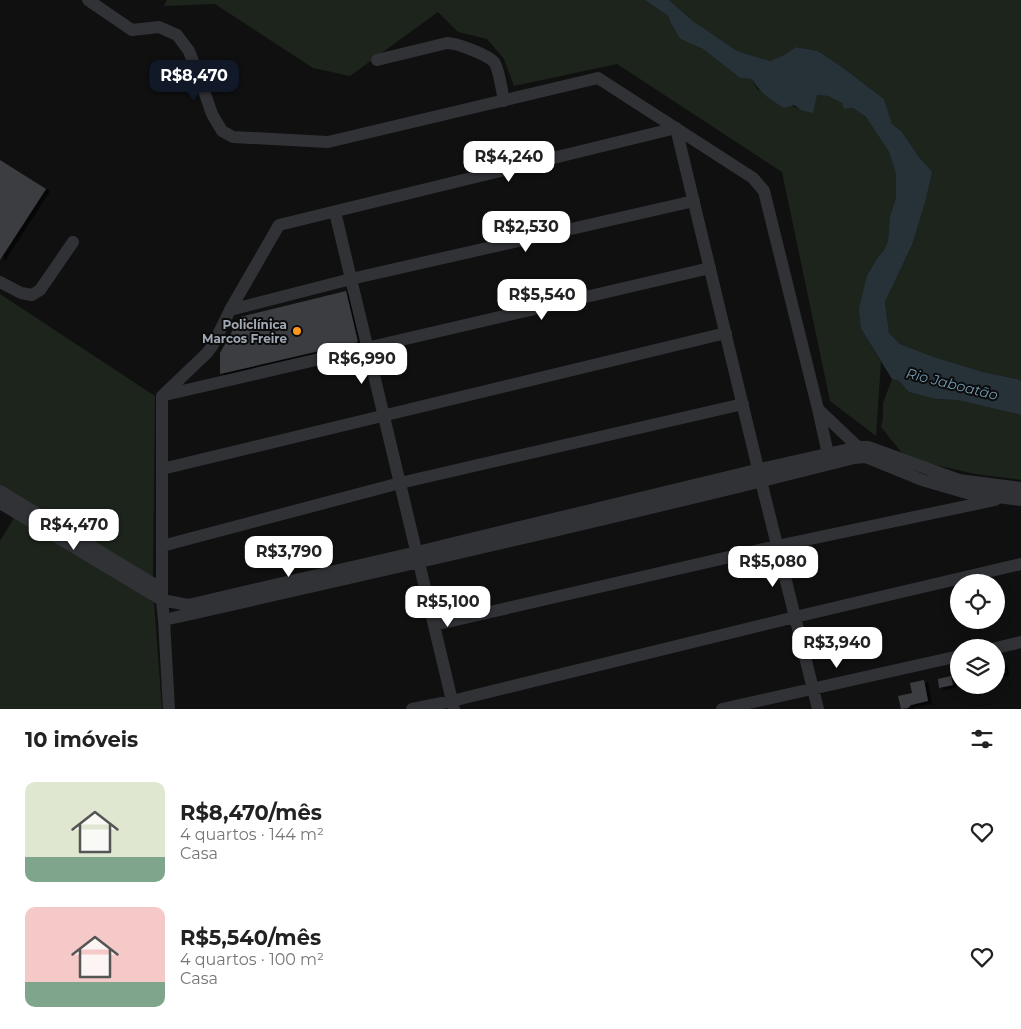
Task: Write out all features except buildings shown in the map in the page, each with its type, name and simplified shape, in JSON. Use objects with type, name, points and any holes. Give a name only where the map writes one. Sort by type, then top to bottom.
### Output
[{"type":"street","points":[[88,0],[132,30],[159,27],[177,34],[189,51],[212,114],[222,131],[234,137],[328,142],[598,78],[753,178],[764,191],[828,454]]},
{"type":"street","points":[[377,60],[447,42],[454,43],[495,63],[504,100]]},
{"type":"street","points":[[676,128],[818,709]]},
{"type":"street","points":[[168,709],[162,595],[162,396],[213,345],[230,310],[279,225],[676,128]]},
{"type":"street","points":[[230,310],[351,279],[694,201]]},
{"type":"street","points":[[335,212],[453,705]]},
{"type":"street","points":[[0,282],[21,293],[32,295],[40,290],[73,242]]},
{"type":"street","points":[[162,396],[710,268]]},
{"type":"street","points":[[162,469],[726,333]]},
{"type":"street","points":[[162,546],[400,483],[743,404]]},
{"type":"street","points":[[818,409],[858,447]]},
{"type":"street","points":[[760,475],[828,454],[858,447],[868,447],[958,480],[1021,488]]},
{"type":"street","points":[[164,620],[760,475],[854,458],[864,457],[922,480],[967,493],[1021,500]]},
{"type":"street","points":[[0,491],[162,595]]},
{"type":"street","points":[[434,625],[777,546],[1005,498]]},
{"type":"street","points":[[0,503],[162,595],[188,605],[418,558]]},
{"type":"street","points":[[412,709],[453,705],[795,617],[1021,564]]},
{"type":"street","points":[[1005,646],[1021,642]]},
{"type":"street","points":[[722,709],[950,658]]},
{"type":"shaded area","points":[[167,0],[645,0],[668,16],[671,25],[680,39],[703,49],[740,78],[752,79],[757,89],[801,110],[817,95],[828,96],[842,103],[844,109],[853,108],[866,117],[889,152],[896,174],[896,198],[890,216],[888,241],[878,257],[861,329],[881,362],[876,436],[830,401],[782,172],[617,64],[514,86],[504,59],[487,39],[458,32],[438,12],[350,76],[313,68],[215,4],[164,6]]},
{"type":"shaded area","points":[[669,0],[1021,0],[1021,380],[983,372],[934,357],[900,344],[889,333],[885,302],[912,245],[925,203],[931,172],[902,132],[892,124],[884,99],[818,51],[796,47],[770,61],[736,51],[693,21]]},
{"type":"shaded area","points":[[0,294],[155,396],[153,577],[0,485]]},
{"type":"shaded area","points":[[892,379],[899,381],[909,392],[935,399],[957,400],[1021,415],[1021,480],[975,474],[906,458],[881,427],[883,403]]},
{"type":"shaded area","points":[[14,518],[154,602],[162,709],[0,709],[0,541]]},
{"type":"water","name":"Rio Jaboatão","points":[[645,0],[669,0],[693,21],[737,51],[770,61],[796,47],[818,51],[884,99],[892,124],[902,132],[932,172],[912,245],[885,302],[889,333],[900,344],[934,357],[983,372],[1021,380],[1021,415],[957,400],[935,399],[909,392],[899,381],[892,379],[861,329],[859,308],[867,276],[888,241],[890,216],[896,198],[896,174],[889,152],[866,117],[853,108],[844,109],[842,103],[828,96],[817,95],[813,113],[801,110],[794,105],[784,108],[762,92],[752,79],[740,78],[703,49],[680,39],[668,16]]},
{"type":"place","name":"Policlínica Marcos Freire","points":[[297,331]]}]
